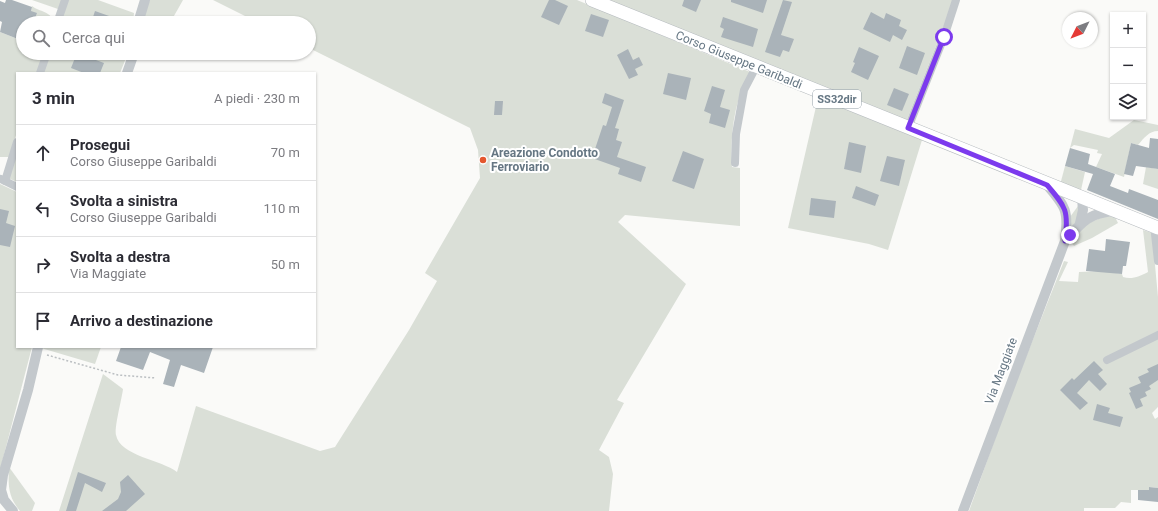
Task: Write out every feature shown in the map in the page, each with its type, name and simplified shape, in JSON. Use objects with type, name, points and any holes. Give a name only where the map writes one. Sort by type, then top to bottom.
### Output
[{"type":"main road","name":"Corso Giuseppe Garibaldi","points":[[592,0],[1047,185],[1158,228]]},
{"type":"street","points":[[59,16],[65,0]]},
{"type":"street","points":[[140,16],[145,0]]},
{"type":"street","points":[[908,128],[947,31],[956,0]]},
{"type":"street","points":[[40,72],[45,60]]},
{"type":"street","points":[[128,72],[132,60]]},
{"type":"street","points":[[735,163],[736,134],[744,90],[756,66]]},
{"type":"street","points":[[16,145],[2,180],[16,187]]},
{"type":"street","name":"Via Maggiate","points":[[963,511],[1065,241],[1067,216],[1062,202],[1047,185]]},
{"type":"street","points":[[1067,216],[1082,199]]},
{"type":"street","points":[[1080,223],[1083,210],[1082,199]]},
{"type":"street","name":"Via Maggiate","points":[[1065,241],[1080,223],[1090,218],[1114,211]]},
{"type":"street","name":"Corso Giuseppe Garibaldi","points":[[1158,228],[1155,234],[1158,261]]},
{"type":"street","points":[[1108,360],[1158,335]]},
{"type":"street","points":[[13,511],[2,502],[1,490],[3,475],[28,390],[37,349]]},
{"type":"path","points":[[37,349],[118,375],[156,378]]},
{"type":"shaded area","points":[[32,0],[62,0],[58,9]]},
{"type":"shaded area","points":[[67,0],[98,0],[134,13],[134,16],[63,16]]},
{"type":"shaded area","points":[[150,0],[183,0],[174,16],[143,16]]},
{"type":"shaded area","points":[[213,0],[577,0],[750,72],[740,94],[734,118],[732,142],[732,167],[740,168],[740,226],[625,215],[618,222],[686,284],[617,400],[624,403],[599,450],[609,457],[613,474],[609,511],[59,511],[103,374],[123,389],[116,431],[119,442],[133,453],[162,464],[177,472],[196,406],[320,451],[335,447],[409,330],[437,281],[425,273],[480,178],[478,150],[470,128],[316,51],[316,16],[245,16]]},
{"type":"shaded area","points":[[607,0],[953,0],[906,122]]},
{"type":"shaded area","points":[[32,6],[51,16],[32,16]]},
{"type":"shaded area","points":[[0,32],[16,38],[16,60],[42,60],[37,72],[16,72],[16,135],[9,157],[0,157]]},
{"type":"shaded area","points":[[48,60],[125,60],[120,72],[43,72]]},
{"type":"shaded area","points":[[818,98],[922,140],[888,250],[869,244],[788,228]]},
{"type":"shaded area","points":[[1134,120],[1158,125],[1158,131],[1149,134],[1138,145],[1131,143],[1124,177],[1096,167],[1102,154],[1097,153],[1098,150],[1074,145],[1070,148],[1075,129],[1109,138]]},
{"type":"shaded area","points":[[16,155],[16,182],[8,178]]},
{"type":"shaded area","points":[[1065,166],[1085,172],[1081,190],[1060,185]]},
{"type":"shaded area","points":[[1146,167],[1158,169],[1158,189],[1143,184]]},
{"type":"shaded area","points":[[0,184],[16,192],[16,348],[32,348],[0,470]]},
{"type":"shaded area","points":[[1078,206],[1080,206],[1079,218],[1070,230],[1070,217]]},
{"type":"shaded area","points":[[1105,216],[1115,217],[1118,223],[1092,238],[1074,246],[1071,242],[1078,228]]},
{"type":"shaded area","points":[[1143,230],[1152,233],[1158,297],[1158,407],[1152,413],[1155,419],[1158,417],[1158,488],[1149,487],[1149,490],[1131,490],[1131,503],[1121,502],[1115,508],[1084,508],[1084,511],[969,511],[1009,400],[1064,261],[1068,262],[1059,281],[1078,282],[1079,272],[1104,271],[1122,274],[1123,277],[1126,278],[1139,276],[1148,272]]},
{"type":"shaded area","points":[[41,348],[101,348],[95,364]]},
{"type":"shaded area","points":[[9,467],[35,503],[32,511],[20,511],[13,501],[9,485]]},
{"type":"building","points":[[6,0],[12,0],[32,7],[31,11],[37,13],[36,16],[16,16],[16,38],[0,32],[2,22],[0,21],[0,1],[5,3]]},
{"type":"building","points":[[549,0],[555,0],[568,6],[559,25],[541,17]]},
{"type":"building","points":[[684,0],[701,0],[696,12],[682,6]]},
{"type":"building","points":[[731,0],[767,0],[763,13],[731,2]]},
{"type":"building","points":[[783,0],[792,2],[781,35],[794,39],[789,52],[783,50],[780,57],[765,52]]},
{"type":"building","points":[[95,11],[109,16],[93,16]]},
{"type":"building","points":[[871,12],[884,19],[886,13],[901,20],[899,26],[907,30],[902,40],[893,35],[890,42],[863,29]]},
{"type":"building","points":[[591,14],[609,20],[603,37],[585,31]]},
{"type":"building","points":[[723,17],[758,29],[753,47],[721,37],[724,29],[720,27]]},
{"type":"building","points":[[907,46],[925,53],[917,75],[899,68]]},
{"type":"building","points":[[859,47],[879,56],[868,80],[851,72]]},
{"type":"building","points":[[628,49],[633,60],[639,57],[643,65],[635,69],[638,75],[629,79],[617,55]]},
{"type":"building","points":[[74,60],[96,60],[104,63],[100,72],[81,72],[71,68]]},
{"type":"building","points":[[668,73],[691,78],[686,100],[663,94]]},
{"type":"building","points":[[712,86],[725,90],[720,107],[730,110],[725,128],[709,123],[711,114],[704,111]]},
{"type":"building","points":[[894,88],[909,94],[902,111],[887,105]]},
{"type":"building","points":[[605,93],[624,100],[615,128],[619,129],[616,140],[622,142],[617,157],[646,167],[641,182],[618,174],[620,168],[592,158],[603,125],[606,126],[612,107],[602,103]]},
{"type":"building","points":[[495,101],[503,101],[502,115],[494,115]]},
{"type":"building","points":[[1150,138],[1158,139],[1158,169],[1136,166],[1133,176],[1124,174],[1131,143],[1149,148]]},
{"type":"building","points":[[849,142],[866,146],[861,173],[844,169]]},
{"type":"building","points":[[1070,148],[1090,154],[1088,164],[1115,174],[1110,186],[1128,193],[1129,189],[1158,200],[1158,219],[1087,190],[1093,174],[1065,166]]},
{"type":"building","points":[[683,151],[704,159],[694,189],[672,181]]},
{"type":"building","points":[[887,156],[905,160],[899,186],[880,181]]},
{"type":"building","points":[[856,186],[879,195],[875,206],[852,198]]},
{"type":"building","points":[[811,198],[836,201],[834,218],[809,215]]},
{"type":"building","points":[[0,209],[9,211],[6,223],[15,226],[10,247],[0,245]]},
{"type":"building","points":[[1106,239],[1130,242],[1126,266],[1123,266],[1122,274],[1086,271],[1089,249],[1105,251]]},
{"type":"building","points":[[121,348],[213,348],[204,373],[181,365],[174,387],[163,384],[170,360],[150,352],[143,370],[116,361]]},
{"type":"building","points":[[1094,361],[1103,370],[1098,374],[1107,384],[1100,391],[1089,380],[1077,393],[1088,403],[1080,410],[1060,390],[1072,378],[1074,380]]},
{"type":"building","points":[[1158,364],[1158,380],[1149,386],[1151,389],[1145,392],[1147,396],[1140,399],[1143,406],[1136,409],[1129,393],[1131,392],[1129,388],[1141,383],[1138,377],[1149,372],[1147,369]]},
{"type":"building","points":[[1097,404],[1110,408],[1108,413],[1123,417],[1120,427],[1093,420]]},
{"type":"building","points":[[78,472],[106,483],[102,492],[85,483],[76,511],[66,511]]},
{"type":"building","points":[[128,475],[145,494],[126,511],[102,511],[118,499],[121,492],[120,482]]},
{"type":"building","points":[[1149,487],[1158,488],[1158,502],[1138,500],[1138,490],[1149,490]]},
{"type":"place","name":"Areazione Condotto Ferroviario","points":[[483,160]]},
{"type":"route","points":[[944,37],[908,128],[1047,185],[1062,202],[1066,212],[1067,219],[1065,241],[1070,235]]}]
